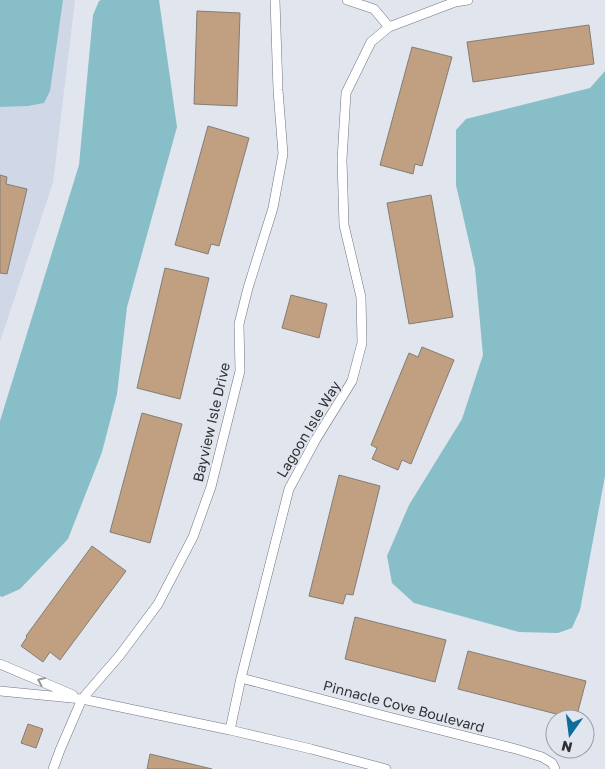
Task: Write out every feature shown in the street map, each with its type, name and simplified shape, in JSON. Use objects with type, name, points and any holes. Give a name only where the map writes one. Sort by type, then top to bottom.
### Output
[{"type":"lane","name":"Bayview Isle Drive","points":[[53,769],[82,699],[120,655],[158,604],[193,537],[211,487],[240,371],[238,324],[273,208],[283,154],[278,90],[275,0]]},
{"type":"lane","points":[[347,0],[374,9],[389,27]]},
{"type":"lane","name":"Lagoon Isle Way","points":[[230,730],[289,489],[316,439],[352,381],[362,343],[361,296],[344,226],[342,160],[346,93],[371,42],[389,27],[455,2],[468,0]]},
{"type":"lane","points":[[0,664],[82,699]]},
{"type":"lane","name":"Pinnacle Cove Boulevard","points":[[242,678],[542,757],[552,763],[555,769]]},
{"type":"lane","points":[[0,692],[82,699],[230,730],[386,769]]},
{"type":"shaded area","points":[[0,0],[75,0],[53,183],[0,342]]},
{"type":"water","points":[[0,0],[63,0],[50,91],[44,103],[28,106],[0,107]]},
{"type":"water","points":[[101,0],[159,0],[177,127],[127,307],[117,394],[102,452],[68,539],[20,589],[2,597],[0,596],[0,421],[79,165],[93,15]]},
{"type":"water","points":[[605,71],[605,476],[580,610],[572,628],[558,633],[519,632],[414,603],[392,583],[387,556],[409,505],[462,419],[483,355],[475,268],[456,185],[456,130],[466,119],[590,88]]},
{"type":"building","points":[[197,11],[240,13],[237,106],[194,104]]},
{"type":"building","points":[[589,25],[594,64],[473,82],[467,42]]},
{"type":"building","points":[[412,47],[452,57],[422,166],[415,164],[413,174],[380,165]]},
{"type":"building","points":[[208,126],[249,138],[219,246],[211,244],[208,254],[175,245]]},
{"type":"building","points":[[0,175],[7,177],[6,184],[27,189],[7,274],[0,273]]},
{"type":"building","points":[[431,195],[453,317],[409,324],[387,203]]},
{"type":"building","points":[[165,268],[209,278],[180,399],[137,388]]},
{"type":"building","points":[[291,295],[327,304],[319,338],[282,328]]},
{"type":"building","points":[[422,347],[454,360],[411,464],[402,460],[398,470],[372,459],[377,448],[371,445],[409,353],[418,357]]},
{"type":"building","points":[[142,413],[182,424],[150,543],[110,532]]},
{"type":"building","points":[[339,475],[380,486],[353,595],[346,594],[343,604],[309,596]]},
{"type":"building","points":[[92,546],[126,571],[60,660],[50,652],[43,662],[21,646],[26,636]]},
{"type":"building","points":[[355,617],[446,640],[435,682],[345,659]]},
{"type":"building","points":[[468,651],[586,681],[579,709],[545,709],[545,711],[458,689]]},
{"type":"building","points":[[28,724],[43,729],[36,748],[21,743]]},
{"type":"building","points":[[150,754],[212,769],[147,769]]}]
